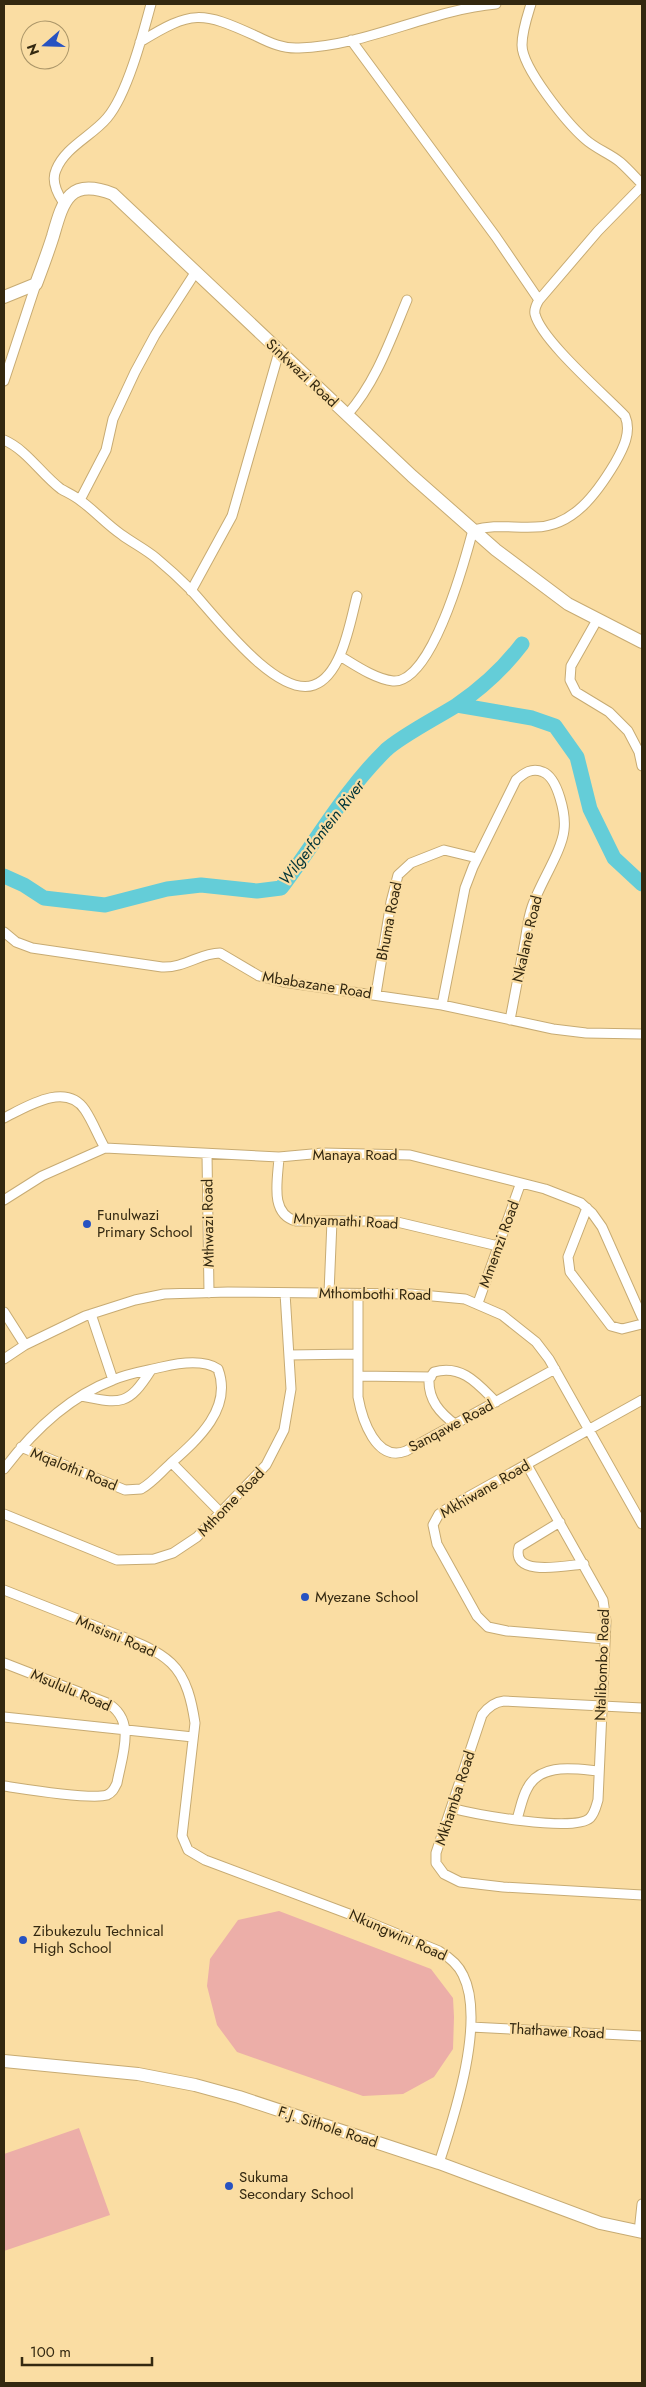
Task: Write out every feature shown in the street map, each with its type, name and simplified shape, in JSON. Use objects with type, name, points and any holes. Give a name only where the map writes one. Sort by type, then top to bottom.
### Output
[{"type":"street","points":[[4,381],[45,262],[63,202],[55,186],[55,171],[70,152],[109,117],[140,42],[151,4]]},
{"type":"street","points":[[140,42],[171,24],[197,16],[222,21],[270,43],[286,48],[316,46],[351,40],[434,16],[496,4]]},
{"type":"street","points":[[340,656],[392,681],[405,678],[413,672],[425,656],[454,598],[473,530],[494,525],[543,526],[570,518],[585,504],[605,480],[621,452],[626,437],[628,427],[625,416],[568,359],[541,327],[535,308],[539,300],[598,231],[642,185],[621,162],[596,148],[584,138],[532,76],[525,60],[522,46],[524,27],[531,4]]},
{"type":"street","points":[[351,40],[496,237],[539,300]]},
{"type":"street","name":"Sinkwazi Road","points":[[63,202],[70,195],[84,189],[94,188],[113,194],[279,352],[473,530],[568,604],[642,642]]},
{"type":"street","points":[[80,500],[106,450],[114,419],[135,372],[155,335],[195,273]]},
{"type":"street","points":[[4,296],[36,284]]},
{"type":"street","points":[[347,415],[367,391],[378,371],[406,300]]},
{"type":"street","points":[[191,591],[232,516],[279,352]]},
{"type":"street","points":[[4,440],[18,447],[56,484],[80,500],[121,534],[150,553],[191,591],[213,618],[259,662],[283,680],[295,686],[306,687],[324,680],[340,656],[358,596]]},
{"type":"street","points":[[597,620],[571,666],[570,680],[576,692],[618,720],[633,738],[641,752],[642,766]]},
{"type":"street","name":"Nkalane Road","points":[[477,858],[516,780],[522,774],[537,770],[547,774],[562,804],[564,830],[562,840],[541,883],[531,910],[510,1020]]},
{"type":"street","name":"Bhuma Road","points":[[376,994],[391,902],[398,875],[411,863],[444,850],[477,858]]},
{"type":"street","points":[[442,1005],[463,896],[477,858]]},
{"type":"street","name":"Mbabazane Road","points":[[4,932],[16,942],[32,948],[162,967],[179,966],[213,953],[220,953],[259,976],[283,982],[442,1005],[553,1029],[586,1033],[642,1034]]},
{"type":"street","points":[[4,1118],[45,1098],[56,1097],[76,1101],[84,1109],[105,1148]]},
{"type":"street","name":"Manaya Road","points":[[6,1195],[42,1176],[105,1148],[279,1157],[323,1153],[410,1155],[468,1168],[520,1185],[564,1195],[581,1203],[602,1227],[642,1317]]},
{"type":"street","name":"Mthwazi Road","points":[[206,1154],[209,1293]]},
{"type":"street","name":"Mnyamathi Road","points":[[279,1157],[278,1197],[279,1207],[283,1216],[296,1221],[393,1221],[498,1246]]},
{"type":"street","name":"Mmemzi Road","points":[[478,1303],[520,1185]]},
{"type":"street","points":[[586,1208],[568,1257],[570,1272],[611,1326],[622,1329],[642,1324]]},
{"type":"street","points":[[329,1293],[332,1221]]},
{"type":"street","name":"Mthome Road","points":[[4,1514],[117,1560],[136,1561],[154,1559],[174,1553],[197,1537],[266,1465],[281,1437],[290,1396],[285,1293]]},
{"type":"street","name":"Mthombothi Road","points":[[4,1359],[25,1345],[91,1314],[164,1294],[329,1293],[443,1295],[478,1303],[502,1315],[535,1341],[555,1369],[642,1524]]},
{"type":"street","name":"Sanqawe Road","points":[[358,1294],[358,1397],[370,1434],[388,1453],[393,1455],[406,1452],[555,1369]]},
{"type":"street","points":[[4,1312],[25,1345]]},
{"type":"street","points":[[91,1314],[113,1380]]},
{"type":"street","points":[[289,1355],[358,1354]]},
{"type":"street","name":"Mqalothi Road","points":[[204,1363],[218,1369],[220,1377],[219,1403],[212,1420],[172,1463],[146,1487],[130,1491],[21,1447],[37,1429],[81,1396],[113,1380],[172,1365],[204,1363]]},
{"type":"street","points":[[81,1396],[112,1402],[122,1401],[141,1386],[151,1370]]},
{"type":"street","points":[[456,1425],[445,1417],[435,1405],[428,1388],[434,1372],[445,1370],[462,1372],[496,1402]]},
{"type":"street","points":[[358,1376],[431,1377]]},
{"type":"street","name":"Mkhiwane Road","points":[[605,1639],[507,1631],[488,1627],[476,1616],[437,1544],[433,1525],[439,1514],[642,1400]]},
{"type":"street","points":[[4,1468],[21,1447]]},
{"type":"street","points":[[172,1463],[221,1513]]},
{"type":"street","name":"Ntalibombo Road","points":[[451,1808],[498,1818],[570,1824],[590,1818],[594,1813],[598,1800],[606,1621],[603,1600],[528,1465]]},
{"type":"street","points":[[560,1522],[519,1547],[520,1559],[526,1565],[536,1568],[584,1564]]},
{"type":"street","name":"Mnsisni Road","points":[[4,1590],[159,1653],[173,1665],[186,1686],[192,1704],[195,1723],[182,1836]]},
{"type":"street","name":"Msululu Road","points":[[4,1663],[107,1703],[119,1712],[126,1730]]},
{"type":"street","name":"Mkhamba Road","points":[[642,1708],[504,1701],[492,1704],[482,1715],[436,1853],[436,1863],[439,1869],[460,1882],[503,1887],[642,1895]]},
{"type":"street","name":"Msululu Road","points":[[4,1717],[193,1737]]},
{"type":"street","points":[[4,1786],[85,1795],[108,1794],[114,1791],[117,1783],[126,1730]]},
{"type":"street","points":[[517,1819],[527,1788],[534,1780],[546,1772],[561,1769],[599,1771]]},
{"type":"street","name":"Nkungwini Road","points":[[182,1836],[188,1850],[205,1860],[349,1914],[446,1955],[452,1960],[463,1974],[468,1990],[471,2027],[466,2061],[451,2126],[439,2163]]},
{"type":"street","name":"Thathawe Road","points":[[471,2027],[642,2036]]},
{"type":"street","name":"F.J. Sithole Road","points":[[4,2061],[138,2074],[178,2081],[239,2097],[439,2163],[600,2223],[641,2232]]},
{"type":"street","points":[[641,2232],[642,2204]]},
{"type":"shaded area","points":[[279,1911],[431,1969],[453,1998],[454,2017],[453,2049],[434,2077],[403,2094],[363,2096],[237,2052],[217,2025],[207,1986],[210,1959],[238,1920]]},
{"type":"shaded area","points":[[79,2128],[110,2215],[4,2251],[4,2154]]},
{"type":"waterway","points":[[457,705],[492,678],[522,644]]},
{"type":"waterway","name":"Wilgerfontein River","points":[[4,876],[24,885],[44,898],[105,905],[167,889],[201,885],[257,891],[281,888],[357,782],[386,750],[410,733],[457,705],[532,718],[555,726],[577,757],[590,809],[614,858],[642,884]]},
{"type":"place","name":"Funulwazi Primary School","points":[[87,1224]]},
{"type":"place","name":"Myezane School","points":[[305,1597]]},
{"type":"place","name":"Zibukezulu Technical High School","points":[[23,1940]]},
{"type":"place","name":"Sukuma Secondary School","points":[[229,2186]]}]
